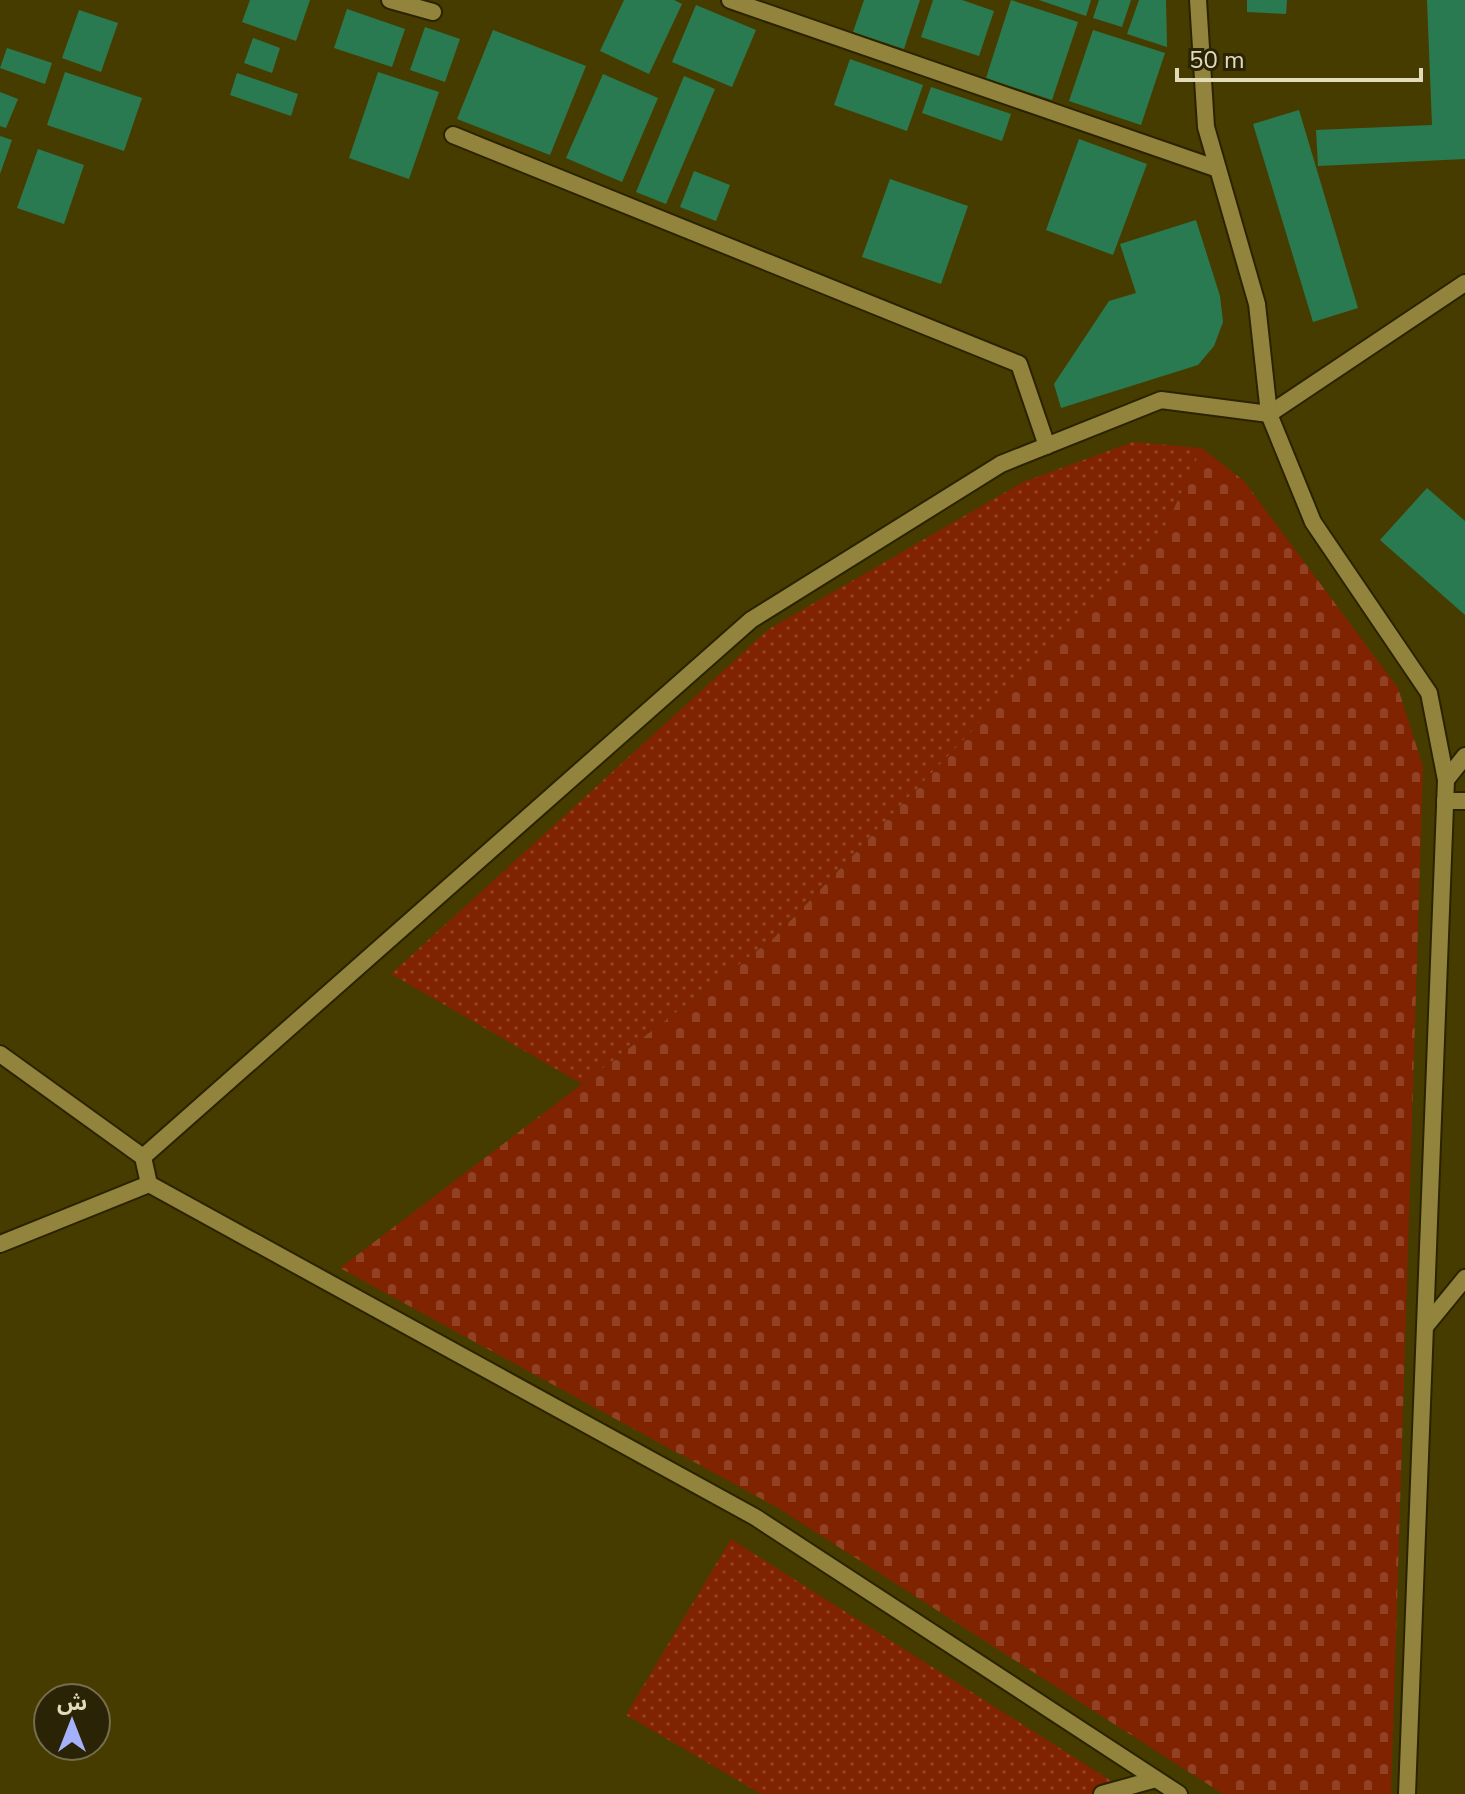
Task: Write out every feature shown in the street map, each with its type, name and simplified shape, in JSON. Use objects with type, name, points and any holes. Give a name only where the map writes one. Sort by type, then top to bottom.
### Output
[{"type":"street","points":[[390,0],[433,12]]},
{"type":"street","points":[[730,0],[1218,169]]},
{"type":"street","points":[[1198,0],[1206,127],[1257,304],[1269,414],[1313,522],[1429,693],[1446,780],[1407,1794]]},
{"type":"street","points":[[453,135],[1019,364],[1047,446]]},
{"type":"street","points":[[143,1157],[751,620],[1001,464],[1161,400],[1269,414],[1465,283]]},
{"type":"street","points":[[1446,780],[1465,756]]},
{"type":"street","points":[[1445,801],[1465,801]]},
{"type":"street","points":[[0,1054],[143,1157],[149,1184],[755,1517],[1179,1794]]},
{"type":"street","points":[[0,1244],[149,1184]]},
{"type":"street","points":[[1425,1327],[1465,1278]]},
{"type":"street","points":[[1102,1794],[1156,1779]]},
{"type":"green space","points":[[1133,442],[1202,448],[1164,530],[774,938],[582,1084],[391,974],[769,629],[1023,482]]},
{"type":"green space","points":[[1202,448],[1244,481],[1398,688],[1423,767],[1391,1794],[1223,1794],[778,1508],[340,1268],[774,938],[1164,530]]},
{"type":"green space","points":[[731,1539],[1132,1794],[761,1794],[626,1715]]},
{"type":"building","points":[[250,0],[310,0],[296,41],[242,22]]},
{"type":"building","points":[[624,0],[674,0],[682,4],[649,74],[600,51]]},
{"type":"building","points":[[864,0],[920,0],[904,49],[853,32]]},
{"type":"building","points":[[933,0],[962,0],[994,11],[979,56],[921,37]]},
{"type":"building","points":[[1011,0],[1078,22],[1052,100],[986,78]]},
{"type":"building","points":[[1039,0],[1091,0],[1086,16]]},
{"type":"building","points":[[1099,0],[1131,0],[1122,27],[1093,18]]},
{"type":"building","points":[[1139,0],[1166,0],[1167,47],[1127,34]]},
{"type":"building","points":[[1247,0],[1287,0],[1286,14],[1247,12]]},
{"type":"building","points":[[1427,0],[1465,0],[1465,159],[1318,166],[1316,130],[1432,125]]},
{"type":"building","points":[[696,5],[756,30],[732,87],[672,62]]},
{"type":"building","points":[[347,9],[405,29],[392,67],[334,48]]},
{"type":"building","points":[[79,10],[118,23],[101,72],[62,58]]},
{"type":"building","points":[[425,27],[460,39],[445,82],[410,70]]},
{"type":"building","points":[[493,30],[586,66],[550,155],[457,119]]},
{"type":"building","points":[[1093,30],[1165,53],[1141,125],[1069,101]]},
{"type":"building","points":[[253,38],[280,48],[272,73],[244,63]]},
{"type":"building","points":[[7,48],[52,63],[45,84],[0,68]]},
{"type":"building","points":[[850,59],[923,85],[907,131],[834,105]]},
{"type":"building","points":[[65,72],[142,98],[124,151],[47,125]]},
{"type":"building","points":[[378,72],[439,92],[409,179],[349,158]]},
{"type":"building","points":[[237,73],[298,94],[291,116],[230,95]]},
{"type":"building","points":[[603,74],[658,98],[622,182],[566,158]]},
{"type":"building","points":[[684,76],[715,89],[666,204],[636,192]]},
{"type":"building","points":[[931,87],[1011,114],[1002,141],[922,113]]},
{"type":"building","points":[[0,92],[18,99],[6,128],[0,126]]},
{"type":"building","points":[[1299,110],[1358,308],[1313,322],[1253,124]]},
{"type":"building","points":[[0,136],[12,140],[0,174]]},
{"type":"building","points":[[1079,139],[1147,164],[1113,255],[1046,230]]},
{"type":"building","points":[[38,149],[84,165],[64,224],[17,208]]},
{"type":"building","points":[[694,171],[730,185],[716,221],[680,207]]},
{"type":"building","points":[[890,179],[968,206],[941,284],[862,257]]},
{"type":"building","points":[[1196,220],[1220,296],[1223,322],[1214,346],[1198,365],[1061,408],[1054,384],[1109,301],[1136,293],[1120,244]]},
{"type":"building","points":[[1427,488],[1465,521],[1465,615],[1380,540]]}]
